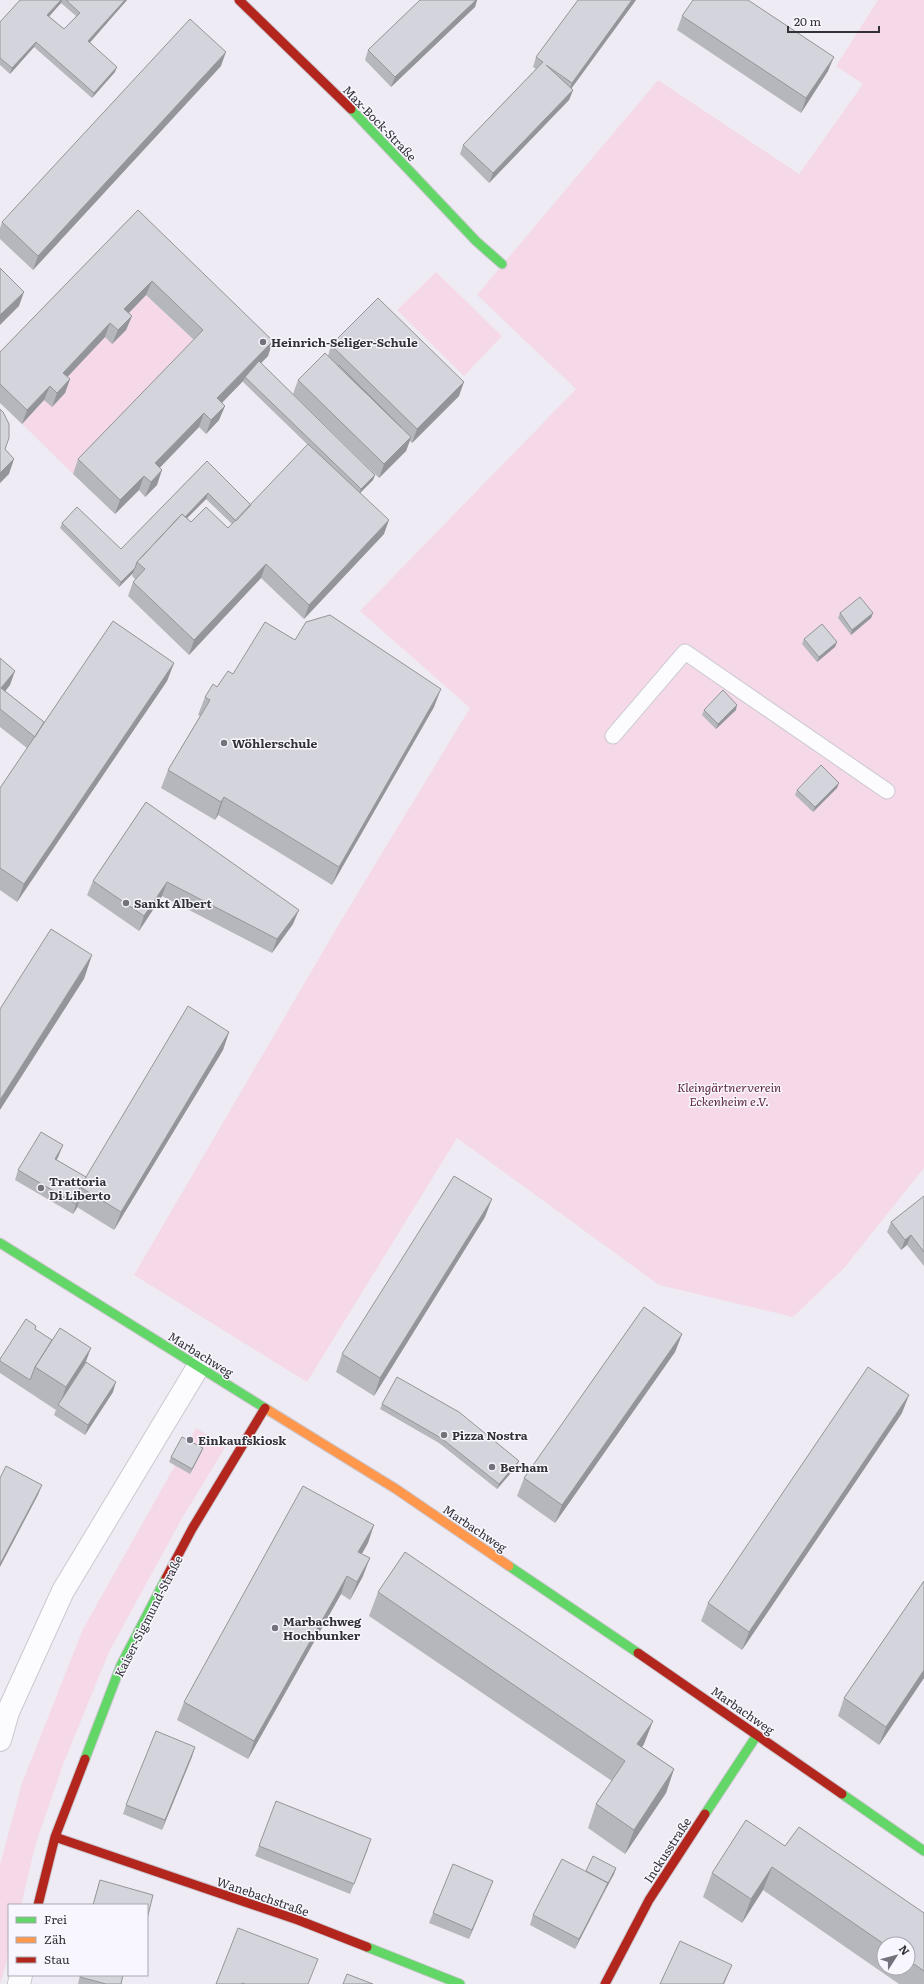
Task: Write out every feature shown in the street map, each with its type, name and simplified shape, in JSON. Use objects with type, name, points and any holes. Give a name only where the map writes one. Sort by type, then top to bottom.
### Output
[{"type":"street","name":"Max-Bock-Straße","points":[[239,0],[367,125],[476,241],[502,264]]},
{"type":"street","name":"Marbachweg","points":[[0,1243],[396,1490],[630,1647],[924,1851]]},
{"type":"street","points":[[0,1740],[8,1712],[63,1591],[198,1367]]},
{"type":"street","name":"Kaiser-Sigmund-Straße","points":[[38,1904],[55,1837],[121,1665],[192,1529],[265,1408]]},
{"type":"street","name":"Inckusstraße","points":[[604,1984],[648,1900],[757,1735]]},
{"type":"street","name":"Wanebachstraße","points":[[55,1837],[298,1920],[460,1984]]},
{"type":"lane","points":[[613,736],[684,652],[887,791]]},
{"type":"green space","name":"Kleingärtnerverein Eckenheim e.V.","points":[[878,0],[924,0],[924,1168],[845,1267],[793,1317],[659,1285],[457,1138],[307,1382],[134,1275],[339,924],[470,708],[360,611],[576,389],[477,295],[658,80],[799,174],[863,84],[836,66]]},
{"type":"green space","points":[[436,272],[502,336],[464,376],[397,310]]},
{"type":"green space","points":[[146,295],[198,344],[73,474],[22,424],[105,337],[113,344],[119,323]]},
{"type":"green space","points":[[196,1428],[226,1446],[181,1520],[109,1652],[64,1762],[36,1843],[21,1904],[8,1904],[8,1956],[0,1984],[0,1865],[22,1783],[83,1629]]},
{"type":"building","points":[[20,0],[61,0],[47,15],[64,29],[80,13],[66,0],[125,0],[88,41],[117,67],[94,93],[36,42],[12,68],[0,58],[0,22]]},
{"type":"building","points":[[420,0],[476,0],[395,77],[368,50]]},
{"type":"building","points":[[578,0],[632,0],[572,83],[546,65],[573,90],[493,173],[463,145],[543,62],[536,57]]},
{"type":"building","points":[[693,0],[748,0],[834,57],[806,98],[682,16]]},
{"type":"building","points":[[190,19],[226,52],[38,256],[2,222]]},
{"type":"building","points":[[138,210],[273,341],[217,398],[225,406],[211,420],[204,413],[155,463],[162,470],[151,482],[144,476],[120,500],[78,459],[203,330],[152,281],[124,309],[132,316],[118,330],[110,323],[63,373],[70,379],[57,393],[50,386],[27,410],[0,384],[0,352]]},
{"type":"building","points":[[0,268],[24,292],[0,315]]},
{"type":"building","points":[[378,298],[464,382],[417,429],[331,345]]},
{"type":"building","points":[[325,353],[411,437],[384,464],[298,380]]},
{"type":"building","points":[[259,361],[375,475],[361,489],[245,377]]},
{"type":"building","points":[[339,365],[402,428],[338,366]]},
{"type":"building","points":[[0,409],[9,424],[9,438],[5,449],[14,459],[0,473]]},
{"type":"building","points":[[308,444],[389,520],[309,605],[266,564],[194,640],[133,582],[145,569],[137,562],[182,514],[191,522],[206,507],[228,528]]},
{"type":"building","points":[[207,461],[251,505],[236,521],[208,493],[185,517],[182,514],[137,562],[135,568],[121,582],[62,523],[77,507],[121,549]]},
{"type":"building","points":[[860,597],[873,613],[852,630],[840,613]]},
{"type":"building","points":[[330,615],[441,689],[339,867],[224,797],[221,802],[168,770],[210,700],[205,697],[213,684],[217,687],[228,671],[233,674],[265,622],[295,640],[306,622]]},
{"type":"building","points":[[113,621],[174,663],[24,884],[0,868],[0,788]]},
{"type":"building","points":[[822,624],[837,642],[819,657],[804,639]]},
{"type":"building","points":[[0,658],[15,671],[1,688],[44,722],[35,737],[0,709]]},
{"type":"building","points":[[723,690],[737,705],[718,724],[704,710]]},
{"type":"building","points":[[821,765],[839,783],[815,807],[797,790]]},
{"type":"building","points":[[146,802],[299,910],[277,939],[167,882],[144,916],[93,881]]},
{"type":"building","points":[[51,929],[92,955],[0,1100],[0,1009]]},
{"type":"building","points":[[188,1006],[229,1032],[121,1212],[80,1187]]},
{"type":"building","points":[[41,1132],[63,1145],[55,1159],[86,1177],[77,1195],[80,1198],[76,1204],[18,1170]]},
{"type":"building","points":[[454,1176],[492,1199],[380,1378],[342,1354]]},
{"type":"building","points":[[924,1196],[924,1252],[911,1235],[905,1240],[891,1222]]},
{"type":"building","points":[[644,1307],[682,1334],[562,1505],[524,1478]]},
{"type":"building","points":[[26,1319],[36,1326],[35,1329],[52,1340],[35,1367],[30,1380],[0,1361]]},
{"type":"building","points":[[60,1328],[91,1348],[66,1387],[35,1367]]},
{"type":"building","points":[[86,1362],[116,1382],[88,1425],[58,1405]]},
{"type":"building","points":[[868,1367],[909,1395],[749,1632],[708,1603]]},
{"type":"building","points":[[397,1377],[459,1412],[519,1461],[499,1484],[441,1438],[382,1404]]},
{"type":"building","points":[[182,1437],[203,1448],[192,1469],[171,1457]]},
{"type":"building","points":[[6,1466],[42,1485],[0,1564],[0,1478]]},
{"type":"building","name":"Marbachweg Hochbunker","points":[[303,1486],[374,1525],[358,1552],[370,1558],[357,1582],[347,1576],[254,1741],[184,1702]]},
{"type":"building","points":[[405,1552],[653,1721],[637,1744],[674,1769],[634,1830],[596,1804],[625,1761],[378,1592]]},
{"type":"building","points":[[924,1581],[924,1670],[886,1727],[844,1698]]},
{"type":"building","points":[[156,1731],[195,1747],[165,1820],[126,1805]]},
{"type":"building","points":[[276,1801],[371,1839],[354,1884],[259,1846]]},
{"type":"building","points":[[746,1820],[785,1846],[799,1827],[924,1913],[924,1971],[916,1966],[916,1936],[876,1936],[876,1938],[772,1867],[751,1899],[712,1873]]},
{"type":"building","points":[[593,1856],[616,1868],[606,1887],[608,1883],[586,1871]]},
{"type":"building","points":[[562,1859],[608,1883],[579,1939],[533,1915]]},
{"type":"building","points":[[453,1864],[493,1881],[472,1930],[433,1913]]},
{"type":"building","points":[[100,1880],[153,1895],[148,1915],[148,1904],[93,1904]]},
{"type":"building","points":[[238,1928],[318,1959],[308,1984],[216,1984]]},
{"type":"building","points":[[680,1941],[732,1965],[723,1984],[660,1984]]},
{"type":"building","points":[[347,1974],[373,1984],[343,1984]]},
{"type":"building","points":[[123,1976],[121,1984],[106,1984],[80,1977]]},
{"type":"traffic: fast","points":[[351,109],[476,241],[502,264]]},
{"type":"traffic: fast","points":[[0,1243],[268,1410]]},
{"type":"traffic: fast","points":[[509,1566],[638,1653]]},
{"type":"traffic: fast","points":[[85,1759],[121,1665],[166,1578]]},
{"type":"traffic: fast","points":[[705,1814],[757,1735]]},
{"type":"traffic: fast","points":[[842,1794],[924,1851]]},
{"type":"traffic: fast","points":[[367,1947],[460,1984]]},
{"type":"traffic: slow","points":[[268,1410],[396,1489],[509,1566]]},
{"type":"traffic: jam","points":[[239,0],[351,109]]},
{"type":"traffic: jam","points":[[166,1578],[192,1529],[265,1408]]},
{"type":"traffic: jam","points":[[638,1653],[842,1794]]},
{"type":"traffic: jam","points":[[38,1904],[55,1837],[85,1759]]},
{"type":"traffic: jam","points":[[605,1984],[649,1900],[705,1814]]},
{"type":"traffic: jam","points":[[55,1837],[298,1920],[367,1947]]},
{"type":"place","name":"Heinrich-Seliger-Schule","points":[[263,342]]},
{"type":"place","name":"Wöhlerschule","points":[[224,743]]},
{"type":"place","name":"Sankt Albert","points":[[126,903]]},
{"type":"place","name":"Trattoria Di Liberto","points":[[41,1188]]},
{"type":"place","name":"Pizza Nostra","points":[[444,1435]]},
{"type":"place","name":"Einkaufskiosk","points":[[190,1440]]},
{"type":"place","name":"Berham","points":[[492,1467]]},
{"type":"place","name":"Marbachweg Hochbunker","points":[[275,1628]]}]
